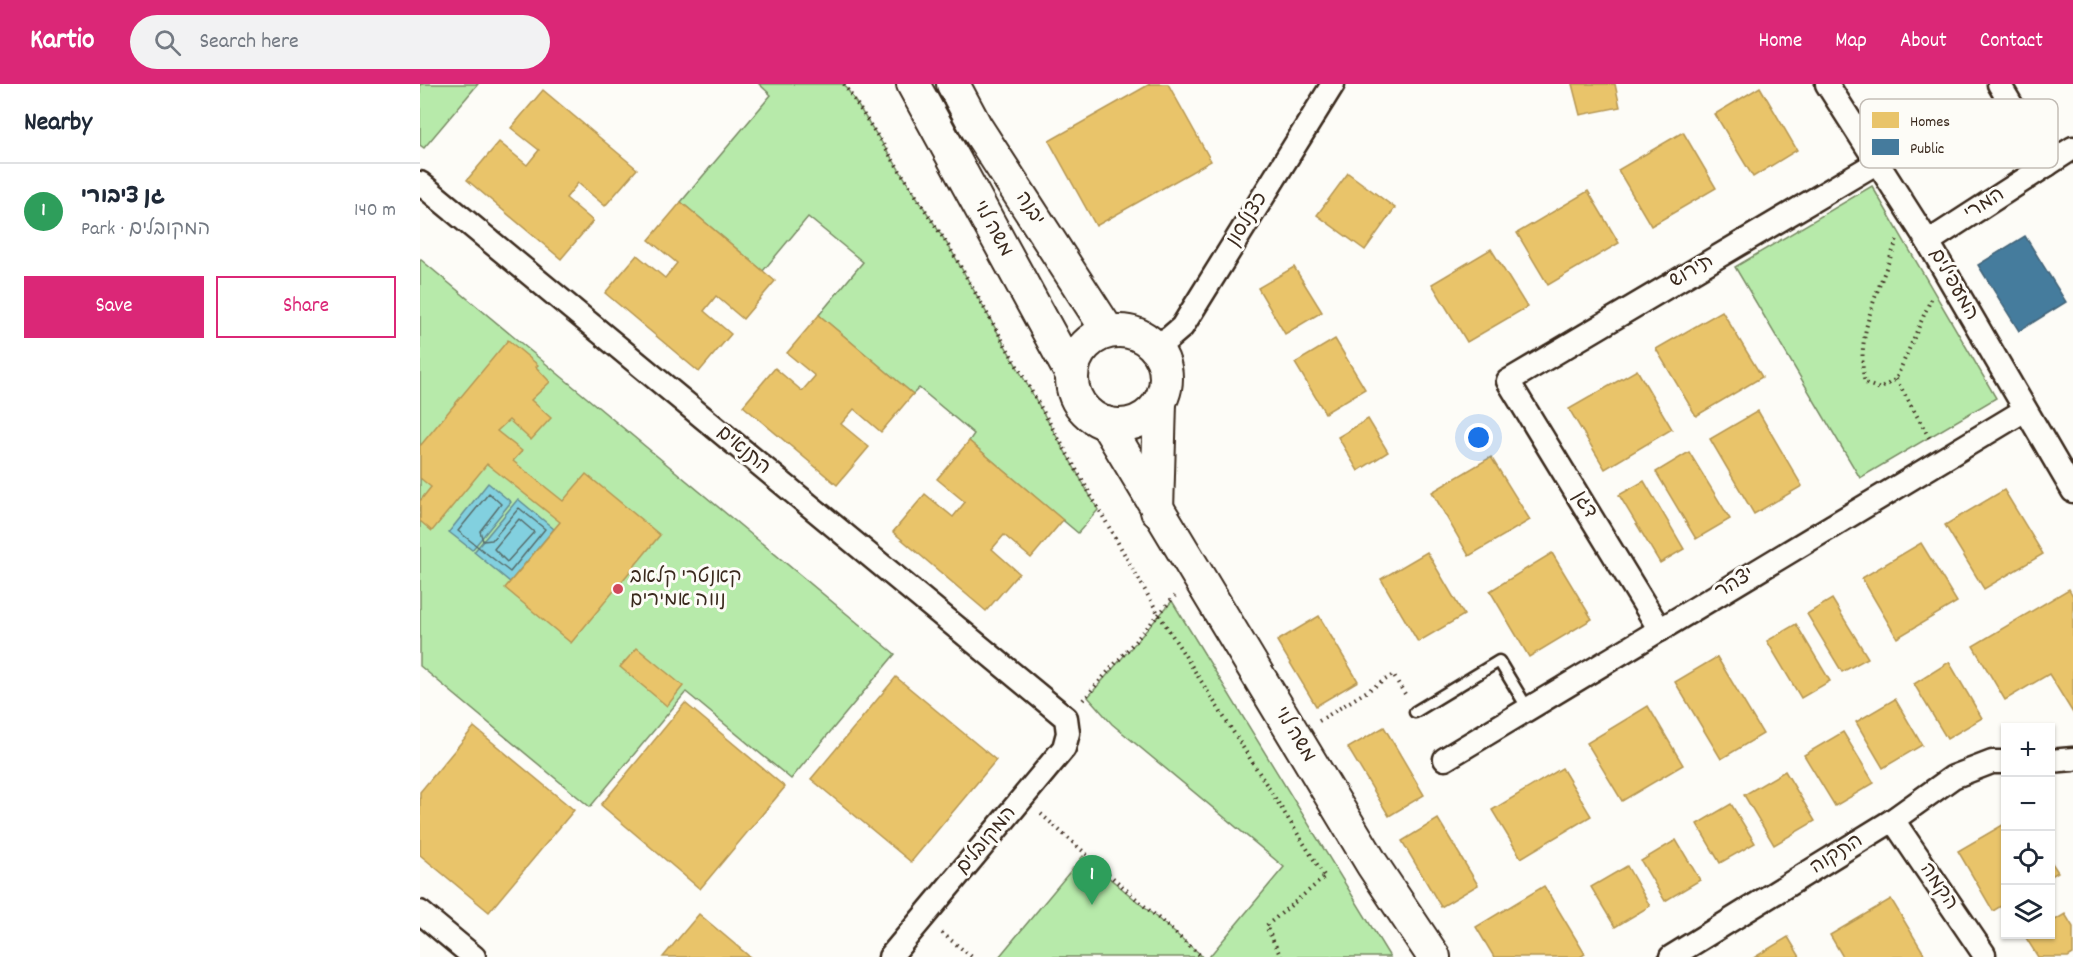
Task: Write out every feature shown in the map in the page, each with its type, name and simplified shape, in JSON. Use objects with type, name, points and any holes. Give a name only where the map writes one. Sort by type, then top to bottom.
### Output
[{"type":"street","name":"משה לוי","points":[[913,84],[1072,375]]},
{"type":"street","name":"יבנה","points":[[953,84],[976,127],[1108,332]]},
{"type":"street","name":"כצנלסון","points":[[1152,344],[1168,339],[1182,327],[1332,84]]},
{"type":"street","name":"המעפילים","points":[[1827,84],[1860,137]]},
{"type":"street","points":[[1999,84],[2008,99]]},
{"type":"street","name":"המרי","points":[[2058,158],[2073,148]]},
{"type":"street","name":"תירוש","points":[[1508,381],[1868,168]]},
{"type":"street","name":"המעפילים","points":[[1879,168],[1928,242],[2073,491]]},
{"type":"street","name":"המרי","points":[[1928,242],[2042,168]]},
{"type":"street","name":"התנאים","points":[[420,183],[1066,718]]},
{"type":"street","points":[[1108,332],[1139,335],[1152,344],[1162,357],[1166,372],[1166,388],[1160,402],[1149,414],[1136,422],[1121,425],[1106,423],[1091,416],[1080,405],[1073,390],[1072,375],[1075,360],[1083,347],[1094,338],[1108,332]]},
{"type":"street","name":"דגן","points":[[1508,381],[1660,630]]},
{"type":"street","points":[[1157,512],[1160,402]]},
{"type":"street","name":"יצהר","points":[[1445,759],[2025,410]]},
{"type":"street","name":"משה לוי","points":[[1106,423],[1157,512],[1372,864],[1434,957]]},
{"type":"street","name":"המקובלים","points":[[890,957],[1064,748],[1068,733],[1066,718]]},
{"type":"street","points":[[2055,761],[2073,759]]},
{"type":"street","name":"התקוה","points":[[1671,957],[1893,820],[1953,777],[1992,762],[2001,762]]},
{"type":"street","name":"הקמה","points":[[1893,820],[1984,954]]},
{"type":"street","points":[[420,912],[474,957]]},
{"type":"lane","points":[[1415,712],[1499,661],[1528,709]]},
{"type":"path","points":[[844,84],[951,250],[1158,613],[1325,877],[1266,926],[1281,957]]},
{"type":"path","points":[[1913,222],[1899,234],[1866,329],[1861,365],[1865,383],[1880,389],[1896,379],[1934,292]]},
{"type":"path","points":[[1896,379],[1942,459]]},
{"type":"path","points":[[1066,718],[1158,613],[1197,575]]},
{"type":"path","points":[[1294,736],[1393,675],[1415,712]]},
{"type":"path","points":[[1023,798],[1202,957]]},
{"type":"path","points":[[923,918],[972,957]]},
{"type":"green space","points":[[420,84],[478,84],[424,148],[420,145]]},
{"type":"green space","points":[[759,84],[844,84],[951,250],[1098,510],[1078,533],[969,441],[974,434],[919,388],[913,394],[819,315],[863,262],[808,217],[763,271],[681,202],[771,95]]},
{"type":"green space","points":[[1872,186],[1996,398],[1860,478],[1735,267]]},
{"type":"green space","name":"קאנטרי קלאב נווה אמירים","points":[[420,259],[895,654],[791,779],[686,692],[590,807],[420,666]]},
{"type":"green space","points":[[1172,601],[1390,957],[1209,957],[1284,867],[1112,724],[1088,697]]},
{"type":"green space","points":[[1083,856],[1200,954],[1202,957],[999,957]]},
{"type":"water","points":[[488,483],[511,502],[472,550],[449,532]]},
{"type":"water","points":[[518,499],[554,529],[510,582],[474,552]]},
{"type":"building: Homes","points":[[1150,84],[1168,84],[1211,161],[1096,226],[1049,141]]},
{"type":"building: Homes","points":[[1572,84],[1615,84],[1620,107],[1580,115]]},
{"type":"building: Homes","points":[[1760,87],[1797,150],[1753,177],[1715,114]]},
{"type":"building: Homes","points":[[543,90],[637,169],[605,206],[578,183],[566,198],[593,221],[561,259],[467,180],[499,142],[527,165],[539,150],[511,128]]},
{"type":"building: Homes","points":[[1683,132],[1716,188],[1651,226],[1618,170]]},
{"type":"building: Homes","points":[[1348,173],[1395,208],[1365,250],[1317,215]]},
{"type":"building: Homes","points":[[1588,191],[1619,243],[1548,285],[1517,233]]},
{"type":"building: Homes","points":[[681,202],[775,281],[743,319],[716,296],[704,311],[731,334],[699,372],[605,293],[637,255],[665,278],[677,263],[649,240]]},
{"type":"building: Homes","points":[[1491,249],[1527,307],[1467,342],[1432,284]]},
{"type":"building: Homes","points":[[1294,267],[1322,312],[1285,334],[1258,288]]},
{"type":"building: Homes","points":[[1722,311],[1762,377],[1696,416],[1656,349]]},
{"type":"building: Homes","points":[[819,315],[913,394],[881,432],[854,409],[841,424],[869,447],[837,485],[743,406],[775,368],[802,391],[815,376],[787,353]]},
{"type":"building: Homes","points":[[1335,339],[1365,389],[1325,413],[1295,363]]},
{"type":"building: Homes","points":[[508,340],[538,365],[536,367],[550,382],[531,400],[551,418],[531,440],[509,420],[497,431],[522,451],[513,461],[563,501],[586,474],[660,535],[571,643],[505,588],[560,522],[487,464],[432,531],[420,521],[420,501],[431,487],[420,478],[420,446]]},
{"type":"building: Homes","points":[[1637,370],[1672,429],[1605,469],[1569,409]]},
{"type":"building: Homes","points":[[1758,411],[1802,486],[1754,514],[1710,439]]},
{"type":"building: Homes","points":[[1368,419],[1388,452],[1358,471],[1338,437]]},
{"type":"building: Homes","points":[[969,441],[1063,520],[1031,558],[1004,535],[992,549],[1019,573],[986,611],[893,532],[925,494],[953,517],[965,502],[937,479]]},
{"type":"building: Homes","points":[[1689,452],[1730,519],[1696,539],[1656,472]]},
{"type":"building: Homes","points":[[1491,457],[1530,520],[1469,556],[1432,492]]},
{"type":"building: Homes","points":[[1644,481],[1684,549],[1660,563],[1619,495]]},
{"type":"building: Homes","points":[[2004,490],[2043,554],[1984,589],[1945,525]]},
{"type":"building: Homes","points":[[1921,543],[1957,602],[1897,638],[1862,578]]},
{"type":"building: Homes","points":[[1427,552],[1464,615],[1418,642],[1381,579]]},
{"type":"building: Homes","points":[[1552,553],[1592,619],[1529,657],[1490,591]]},
{"type":"building: Homes","points":[[2069,589],[2073,596],[2073,713],[2049,674],[2005,700],[1973,646]]},
{"type":"building: Homes","points":[[1832,599],[1868,658],[1842,672],[1807,614]]},
{"type":"building: Homes","points":[[1319,616],[1358,681],[1316,706],[1277,641]]},
{"type":"building: Homes","points":[[1796,624],[1830,681],[1801,698],[1767,641]]},
{"type":"building: Homes","points":[[637,648],[683,686],[667,706],[620,667]]},
{"type":"building: Homes","points":[[1717,657],[1763,734],[1721,759],[1675,682]]},
{"type":"building: Homes","points":[[1949,662],[1982,718],[1947,739],[1914,684]]},
{"type":"building: Homes","points":[[896,677],[996,760],[911,862],[811,779]]},
{"type":"building: Homes","points":[[1895,699],[1922,745],[1883,768],[1856,722]]},
{"type":"building: Homes","points":[[685,703],[785,787],[700,889],[601,805]]},
{"type":"building: Homes","points":[[1648,706],[1683,765],[1622,801],[1587,743]]},
{"type":"building: Homes","points":[[474,727],[574,810],[489,912],[420,855],[420,792]]},
{"type":"building: Homes","points":[[1384,727],[1424,795],[1389,816],[1348,748]]},
{"type":"building: Homes","points":[[1843,732],[1874,783],[1835,806],[1804,755]]},
{"type":"building: Homes","points":[[1562,768],[1591,816],[1521,858],[1492,810]]},
{"type":"building: Homes","points":[[1785,771],[1815,821],[1774,845],[1744,795]]},
{"type":"building: Homes","points":[[1731,804],[1755,843],[1720,863],[1697,824]]},
{"type":"building: Homes","points":[[1438,819],[1478,885],[1441,907],[1402,841]]},
{"type":"building: Homes","points":[[2001,826],[2001,906],[1993,911],[1958,851]]},
{"type":"building: Homes","points":[[1676,840],[1700,880],[1665,901],[1641,861]]},
{"type":"building: Homes","points":[[1627,866],[1650,906],[1615,927],[1591,887]]},
{"type":"building: Homes","points":[[1544,886],[1585,954],[1580,957],[1494,957],[1476,927]]},
{"type":"building: Homes","points":[[1891,899],[1926,957],[1843,957],[1830,935]]},
{"type":"building: Homes","points":[[699,914],[750,957],[663,957]]},
{"type":"building: Homes","points":[[2065,914],[2073,927],[2073,954],[2068,957],[2038,957],[2027,939],[2055,939],[2055,920]]},
{"type":"building: Homes","points":[[1788,937],[1800,957],[1755,957]]},
{"type":"building: Public","points":[[2025,236],[2066,302],[2019,331],[1978,265]]},
{"type":"place","name":"קאנטרי קלאב נווה אמירים","points":[[618,589]]},
{"type":"place","name":"גן ציבורי","points":[[1092,905]]}]
